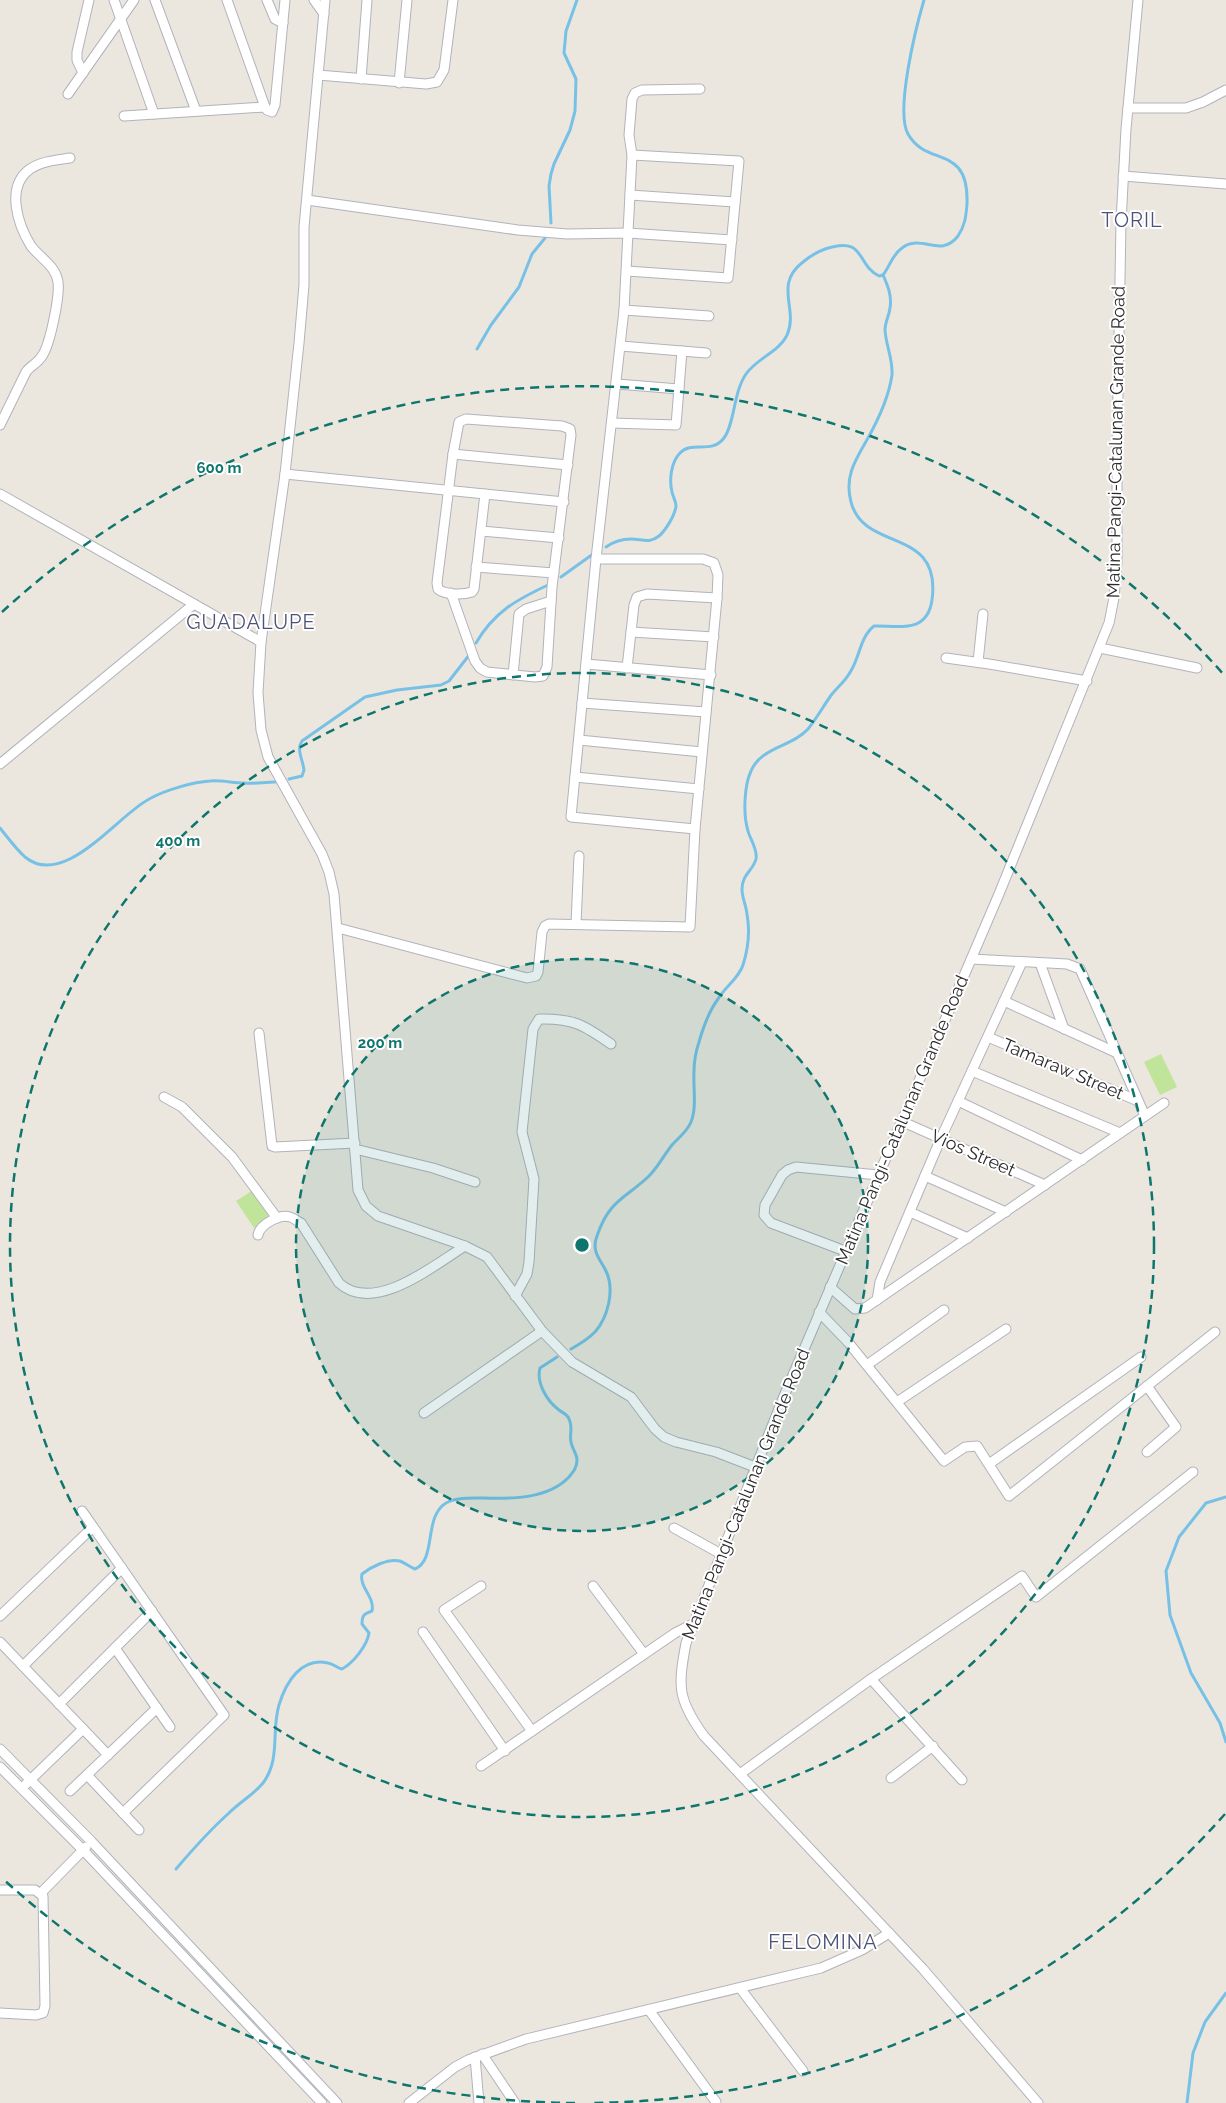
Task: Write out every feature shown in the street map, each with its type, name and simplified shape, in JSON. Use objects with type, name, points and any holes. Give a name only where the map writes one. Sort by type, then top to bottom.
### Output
[{"type":"street","points":[[83,73],[77,52],[89,0]]},
{"type":"street","points":[[114,0],[154,114]]},
{"type":"street","points":[[68,94],[134,0]]},
{"type":"street","points":[[155,0],[196,111]]},
{"type":"street","points":[[227,0],[265,107],[269,112],[275,109],[285,0]]},
{"type":"street","points":[[268,0],[275,19],[283,23]]},
{"type":"street","points":[[314,0],[324,14]]},
{"type":"street","points":[[325,0],[306,200],[302,313],[285,474],[261,642],[258,711],[268,757],[322,854],[329,872],[334,894],[358,1190],[361,1199],[378,1216],[465,1246],[487,1257],[542,1331],[572,1362],[631,1397],[655,1429],[664,1437],[716,1452],[755,1467]]},
{"type":"street","points":[[361,79],[368,0]]},
{"type":"street","points":[[399,82],[407,0]]},
{"type":"street","points":[[318,75],[426,84],[437,82],[444,70],[453,0]]},
{"type":"street","name":"Matina Pangi-Catalunan Grande Road","points":[[1038,2103],[889,1933],[704,1736],[684,1705],[680,1690],[686,1643],[720,1554],[830,1287],[971,959],[1087,681],[1111,617],[1117,569],[1118,342],[1123,176],[1138,0]]},
{"type":"street","points":[[695,829],[571,817],[596,559],[621,346],[627,271],[632,155],[629,123],[632,99],[635,94],[642,90],[700,88]]},
{"type":"street","points":[[1128,108],[1186,108],[1226,90]]},
{"type":"street","points":[[124,116],[265,107]]},
{"type":"street","points":[[627,271],[728,278],[739,161],[632,155]]},
{"type":"street","points":[[0,425],[26,372],[43,355],[58,294],[56,274],[32,247],[18,219],[16,197],[18,185],[22,177],[38,165],[70,158]]},
{"type":"street","points":[[1123,176],[1226,184]]},
{"type":"street","points":[[630,195],[735,202]]},
{"type":"street","points":[[306,200],[518,230],[568,234],[628,233],[732,240]]},
{"type":"street","points":[[624,310],[709,316]]},
{"type":"street","points":[[621,346],[706,353]]},
{"type":"street","points":[[612,422],[676,425],[682,351]]},
{"type":"street","points":[[617,384],[679,389]]},
{"type":"street","points":[[450,592],[477,665],[486,672],[540,677],[546,673],[551,601],[571,432],[567,427],[562,426],[462,420],[458,425],[448,490],[437,587],[442,592],[450,592],[466,593],[472,592],[485,494]]},
{"type":"street","points":[[453,454],[568,465]]},
{"type":"street","points":[[285,474],[564,502]]},
{"type":"street","points":[[0,494],[261,642]]},
{"type":"street","points":[[481,531],[559,538]]},
{"type":"street","points":[[338,928],[528,978],[536,976],[538,972],[542,932],[545,926],[576,924],[690,926],[695,829],[717,598],[716,568],[714,563],[709,560],[596,559]]},
{"type":"street","points":[[476,567],[554,573]]},
{"type":"street","points":[[627,668],[635,601],[641,595],[717,598]]},
{"type":"street","points":[[513,675],[519,614],[526,609],[551,601]]},
{"type":"street","points":[[0,764],[194,604]]},
{"type":"street","points":[[978,662],[983,614]]},
{"type":"street","points":[[631,632],[714,637]]},
{"type":"street","points":[[1100,648],[1197,668]]},
{"type":"street","points":[[946,658],[1087,681]]},
{"type":"street","points":[[586,664],[711,675]]},
{"type":"street","points":[[582,703],[706,712]]},
{"type":"street","points":[[578,740],[702,752]]},
{"type":"street","points":[[575,777],[699,789]]},
{"type":"street","points":[[576,924],[580,856]]},
{"type":"street","points":[[971,959],[1077,966],[1083,974],[1145,1116]]},
{"type":"street","points":[[876,1300],[880,1282],[941,1138],[1022,962]]},
{"type":"street","points":[[1040,963],[1064,1029]]},
{"type":"street","points":[[1004,1002],[1117,1053]]},
{"type":"street","points":[[515,1296],[527,1274],[529,1262],[534,1179],[522,1132],[533,1029],[539,1019],[554,1018],[582,1024],[611,1044]]},
{"type":"street","points":[[259,1033],[272,1146],[355,1146],[475,1182]]},
{"type":"street","name":"Tamaraw Street","points":[[988,1036],[1138,1101]]},
{"type":"street","points":[[972,1071],[1120,1133]]},
{"type":"street","points":[[164,1097],[182,1107],[232,1158],[277,1218]]},
{"type":"street","points":[[958,1101],[1082,1160]]},
{"type":"street","points":[[830,1287],[858,1310],[865,1308],[1164,1103]]},
{"type":"street","name":"Vios Street","points":[[901,1121],[1045,1185]]},
{"type":"street","points":[[846,1251],[771,1223],[764,1215],[765,1205],[782,1175],[796,1167],[878,1175]]},
{"type":"street","points":[[925,1176],[1006,1212]]},
{"type":"street","points":[[910,1212],[968,1238]]},
{"type":"street","points":[[258,1235],[262,1227],[277,1218],[288,1216],[301,1223],[339,1283],[346,1290],[356,1293],[379,1292],[408,1282],[465,1246]]},
{"type":"street","points":[[867,1365],[944,1310]]},
{"type":"street","points":[[820,1312],[867,1365],[944,1461],[965,1447],[974,1445],[981,1450],[1008,1496],[1215,1332]]},
{"type":"street","points":[[897,1402],[1006,1328]]},
{"type":"street","points":[[424,1413],[542,1331]]},
{"type":"street","points":[[990,1464],[1141,1357]]},
{"type":"street","points":[[1147,1386],[1176,1427],[1147,1452]]},
{"type":"street","points":[[740,1774],[871,1679],[1022,1576],[1036,1596],[1193,1472]]},
{"type":"street","points":[[82,1511],[224,1715],[123,1813]]},
{"type":"street","points":[[0,1616],[93,1526]]},
{"type":"street","points":[[674,1528],[720,1554]]},
{"type":"street","points":[[23,1666],[122,1568]]},
{"type":"street","points":[[481,1586],[444,1610],[532,1731]]},
{"type":"street","points":[[593,1586],[644,1654]]},
{"type":"street","points":[[59,1704],[152,1611]]},
{"type":"street","points":[[481,1766],[675,1633],[693,1624]]},
{"type":"street","points":[[423,1632],[505,1750]]},
{"type":"street","points":[[0,1642],[108,1755]]},
{"type":"street","points":[[115,1648],[170,1727]]},
{"type":"street","points":[[871,1679],[962,1780]]},
{"type":"street","points":[[70,1792],[157,1708]]},
{"type":"street","points":[[21,1790],[83,1729]]},
{"type":"street","points":[[890,1778],[933,1746]]},
{"type":"street","points":[[0,1749],[91,1842],[337,2103]]},
{"type":"street","points":[[0,1767],[82,1850],[322,2103]]},
{"type":"street","points":[[87,1774],[139,1830]]},
{"type":"street","points":[[41,1893],[91,1842]]},
{"type":"street","points":[[0,1890],[31,1890],[41,1893]]},
{"type":"street","points":[[0,2013],[36,2015],[44,2011],[44,1904],[41,1893]]},
{"type":"street","points":[[409,2103],[455,2067],[478,2056],[526,2039],[821,1968],[862,1950],[889,1933]]},
{"type":"street","points":[[740,1988],[803,2070]]},
{"type":"street","points":[[649,2010],[716,2102]]},
{"type":"street","points":[[478,2056],[479,2103]]},
{"type":"street","points":[[478,2056],[515,2103]]},
{"type":"green space","points":[[1161,1054],[1177,1087],[1160,1095],[1144,1062]]},
{"type":"green space","points":[[253,1190],[270,1218],[254,1228],[236,1201]]},
{"type":"waterway","points":[[551,223],[549,186],[551,174],[570,130],[575,111],[576,79],[564,53],[566,31],[577,0]]},
{"type":"waterway","points":[[883,275],[896,254],[909,244],[917,243],[938,246],[951,243],[958,236],[966,217],[966,185],[961,172],[954,164],[926,151],[916,144],[908,134],[905,123],[904,107],[908,68],[924,0]]},
{"type":"waterway","points":[[477,349],[491,325],[519,287],[532,254],[545,238]]},
{"type":"waterway","points":[[606,547],[624,540],[652,540],[659,536],[667,526],[676,506],[671,482],[672,471],[677,457],[685,449],[713,446],[719,443],[728,432],[739,390],[746,374],[779,346],[787,335],[790,325],[788,288],[794,271],[803,262],[825,249],[847,246],[854,248],[872,271],[879,276],[883,275]]},
{"type":"waterway","points":[[571,1349],[584,1341],[600,1326],[609,1303],[609,1278],[597,1255],[595,1246],[595,1241],[602,1224],[612,1207],[652,1172],[689,1126],[694,1110],[695,1060],[702,1031],[715,1004],[743,965],[747,946],[748,926],[742,884],[756,859],[755,848],[745,817],[746,792],[751,771],[762,757],[794,740],[808,729],[853,668],[865,636],[874,626],[910,626],[924,619],[929,611],[932,600],[932,577],[925,561],[914,550],[871,528],[859,518],[849,493],[852,468],[879,416],[886,399],[892,375],[885,330],[890,299],[883,275]]},
{"type":"waterway","points":[[561,577],[593,554]]},
{"type":"waterway","points":[[476,643],[498,615],[516,602],[548,585]]},
{"type":"waterway","points":[[289,779],[302,776],[304,770],[300,755],[300,744],[302,741],[365,697],[397,690],[441,685],[449,681],[470,654]]},
{"type":"waterway","points":[[0,828],[25,857],[41,865],[57,864],[74,857],[138,806],[164,792],[210,781],[275,782]]},
{"type":"waterway","points":[[176,1869],[215,1826],[255,1791],[269,1774],[274,1755],[279,1705],[290,1680],[302,1668],[318,1662],[342,1669],[359,1654],[369,1633],[362,1624],[362,1619],[365,1614],[372,1611],[371,1601],[363,1583],[362,1574],[375,1566],[395,1560],[415,1569],[422,1564],[426,1557],[435,1518],[439,1509],[446,1503],[465,1498],[517,1498],[540,1494],[551,1490],[572,1473],[576,1467],[577,1460],[571,1442],[570,1421],[547,1397],[541,1386],[539,1374],[540,1368],[557,1357]]},
{"type":"waterway","points":[[1226,1497],[1206,1503],[1179,1537],[1166,1571],[1170,1615],[1191,1673],[1220,1723],[1226,1742]]},
{"type":"waterway","points":[[1187,2103],[1193,2053],[1205,2022],[1226,1993]]},
{"type":"district","name":"TORIL","points":[[1132,220]]},
{"type":"district","name":"GUADALUPE","points":[[251,622]]},
{"type":"district","name":"FELOMINA","points":[[823,1942]]}]
